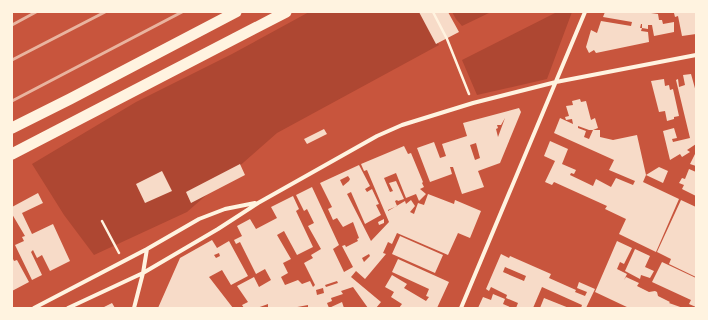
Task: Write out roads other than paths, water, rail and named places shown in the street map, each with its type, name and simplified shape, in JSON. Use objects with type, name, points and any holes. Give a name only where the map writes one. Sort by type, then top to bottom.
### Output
[{"type":"highway","points":[[12,128],[236,12]]},
{"type":"highway","points":[[12,154],[286,12]]},
{"type":"street","points":[[461,308],[585,12]]},
{"type":"street","points":[[68,308],[143,273],[218,229],[258,202],[377,136],[402,125],[473,103],[556,82],[696,55]]},
{"type":"street","points":[[34,308],[147,250],[199,219],[225,210],[258,202]]},
{"type":"street","points":[[134,308],[147,250]]},
{"type":"railway","points":[[12,25],[36,12]]},
{"type":"railway","points":[[12,60],[105,12]]},
{"type":"railway","points":[[12,101],[182,12]]}]
